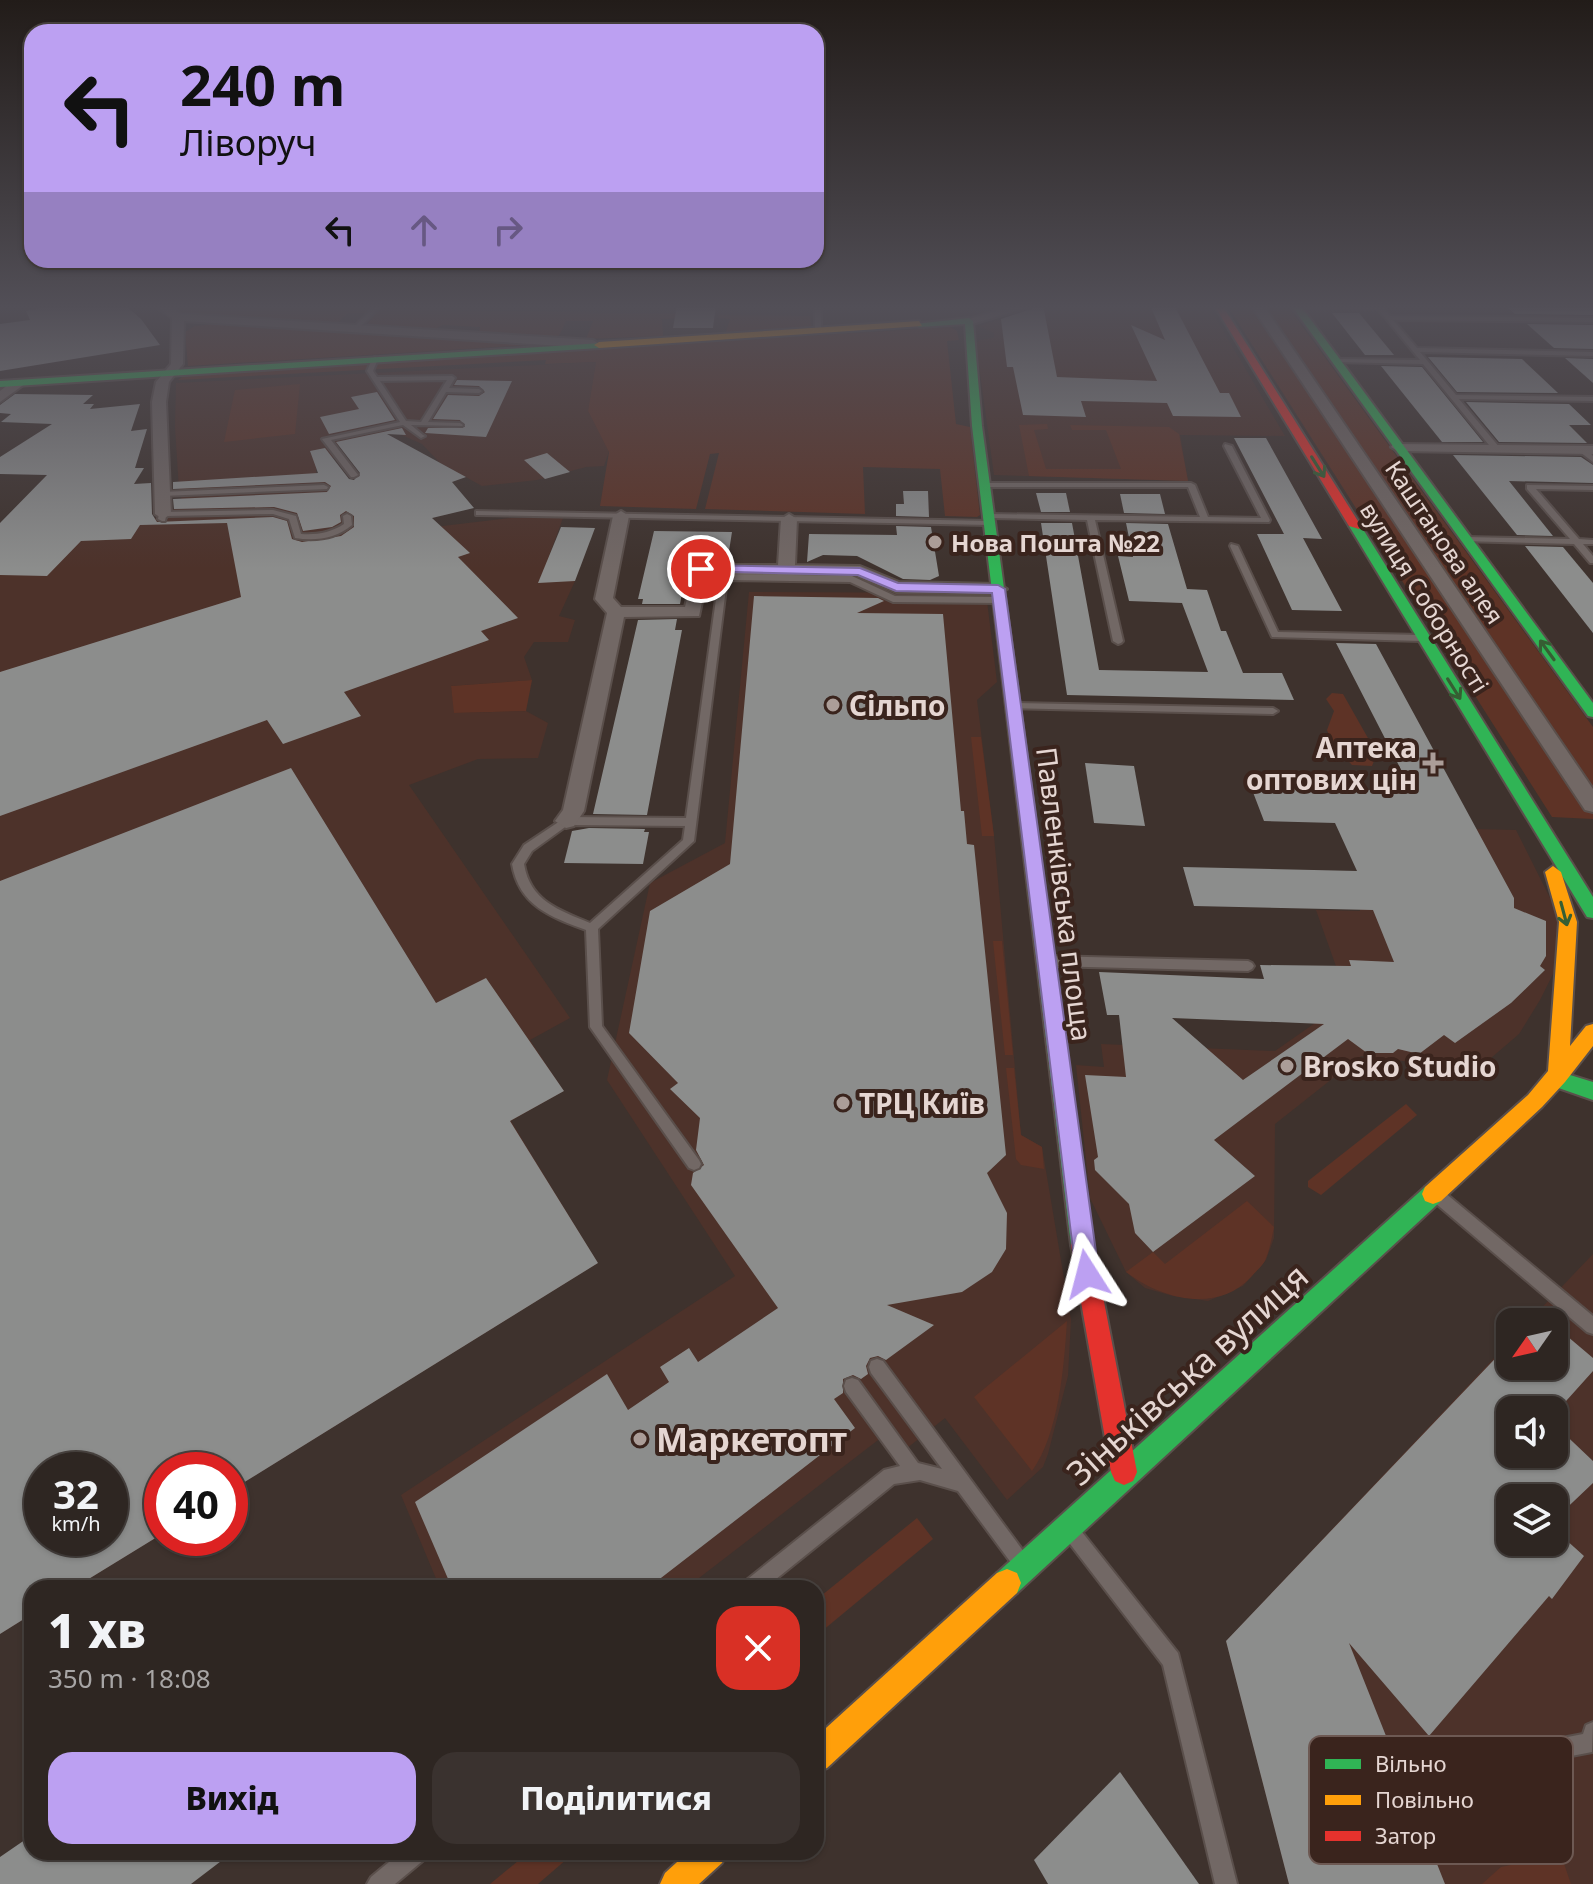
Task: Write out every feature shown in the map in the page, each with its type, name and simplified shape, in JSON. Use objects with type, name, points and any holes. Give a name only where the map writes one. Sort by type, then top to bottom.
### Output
[{"type":"main road","name":"Павленківська площа","points":[[976,393],[1044,961],[1082,1246],[1124,1472]]},
{"type":"main road","name":"вулиця Соборності","points":[[1272,393],[1593,912]]},
{"type":"main road","points":[[1359,393],[1465,539],[1576,683],[1593,713]]},
{"type":"main road","points":[[1545,838],[1580,857]]},
{"type":"main road","points":[[1545,838],[1568,922],[1565,1019],[1557,1079],[1593,1091]]},
{"type":"main road","name":"Зіньківська вулиця","points":[[824,1750],[1124,1472],[1435,1193],[1557,1079],[1593,1032]]},
{"type":"main road","points":[[677,1884],[702,1860]]},
{"type":"street","points":[[161,393],[163,516]]},
{"type":"street","name":"Каштанова алея","points":[[1316,393],[1593,805]]},
{"type":"street","points":[[1398,447],[1590,453]]},
{"type":"street","points":[[621,516],[604,599],[616,612],[693,612],[701,569],[860,571],[896,587],[999,594]]},
{"type":"street","points":[[786,570],[789,519]]},
{"type":"street","points":[[566,821],[573,811],[616,612]]},
{"type":"lane","points":[[385,393],[404,423],[421,436]]},
{"type":"lane","points":[[423,424],[443,393]]},
{"type":"lane","points":[[1450,393],[1496,448]]},
{"type":"lane","points":[[1453,397],[1593,399]]},
{"type":"lane","points":[[354,475],[326,439],[404,423],[460,425]]},
{"type":"lane","points":[[479,513],[789,519],[1266,520],[1228,446]]},
{"type":"lane","points":[[986,485],[1191,485],[1205,519]]},
{"type":"lane","points":[[162,494],[324,487]]},
{"type":"lane","points":[[1593,488],[1530,487],[1593,561]]},
{"type":"lane","points":[[163,516],[273,512],[293,518],[298,536],[311,538],[338,532],[348,525],[347,516]]},
{"type":"lane","points":[[1091,518],[1118,641]]},
{"type":"lane","points":[[1465,539],[1593,542]]},
{"type":"lane","points":[[1234,546],[1275,635],[1422,638]]},
{"type":"lane","points":[[592,928],[688,841],[723,577],[852,579],[893,599],[999,594]]},
{"type":"lane","points":[[1013,706],[1273,711]]},
{"type":"lane","points":[[592,928],[544,907],[526,889],[518,871],[521,856],[528,848],[566,821],[690,822]]},
{"type":"lane","points":[[592,928],[596,1027],[694,1164]]},
{"type":"lane","points":[[1044,961],[1248,966]]},
{"type":"lane","points":[[1435,1193],[1593,1326]]},
{"type":"lane","points":[[877,1367],[1024,1566]]},
{"type":"lane","points":[[852,1386],[914,1471]]},
{"type":"lane","points":[[760,1580],[890,1476],[914,1471],[937,1474],[964,1484]]},
{"type":"lane","points":[[1066,1526],[1171,1660],[1226,1884]]},
{"type":"lane","points":[[1573,1746],[1592,1742],[1593,1732]]},
{"type":"lane","points":[[378,1884],[408,1860]]},
{"type":"lane","points":[[675,1860],[677,1884]]},
{"type":"shaded area","points":[[176,393],[591,393],[588,411],[609,451],[604,466],[586,467],[537,480],[482,486],[440,463],[422,444],[395,432],[337,446],[345,455],[316,463],[316,475],[329,474],[384,533],[511,518],[563,518],[549,556],[575,581],[559,616],[575,620],[568,642],[534,642],[524,657],[532,680],[451,686],[455,713],[526,711],[548,723],[538,758],[478,759],[409,785],[570,1018],[530,1040],[564,1091],[511,1121],[598,1263],[248,1480],[248,1452],[144,1452],[144,1545],[128,1555],[128,1452],[24,1452],[24,1556],[126,1556],[87,1580],[24,1580],[24,1619],[0,1634],[0,524],[168,518],[183,495],[179,489]]},
{"type":"shaded area","points":[[234,393],[299,393],[295,434],[224,442]]},
{"type":"shaded area","points":[[591,393],[953,393],[956,424],[970,427],[980,515],[945,516],[940,469],[863,467],[865,514],[705,509],[719,453],[710,454],[696,509],[600,506],[609,452],[588,411]]},
{"type":"shaded area","points":[[983,393],[1260,393],[1285,436],[1180,435],[1188,481],[994,475]]},
{"type":"shaded area","points":[[1283,393],[1351,393],[1593,727],[1593,819],[1552,817]]},
{"type":"shaded area","points":[[1047,424],[1048,429],[1034,430],[1046,469],[1121,469],[1106,430],[1072,430],[1070,425],[1169,427],[1179,434],[1188,481],[1029,476],[1019,425]]},
{"type":"shaded area","points":[[749,592],[968,593],[987,601],[997,682],[977,700],[994,836],[1021,1135],[1042,1147],[1071,1320],[1068,1376],[1043,1467],[1007,1500],[945,1418],[897,1456],[882,1437],[696,1580],[437,1580],[401,1495],[735,1276],[607,1080],[650,883],[725,843]]},
{"type":"shaded area","points":[[532,680],[526,711],[454,713],[451,686]]},
{"type":"shaded area","points":[[1332,693],[1343,694],[1377,754],[1372,766],[1352,765],[1332,743],[1327,730],[1334,711],[1326,699]]},
{"type":"shaded area","points":[[971,737],[981,737],[994,836],[982,836]]},
{"type":"shaded area","points":[[1392,827],[1516,830],[1558,914],[1554,972],[1540,1000],[1519,1034],[1477,1070],[1361,1056],[1275,1124],[1274,1238],[1266,1260],[1243,1286],[1208,1301],[1145,1288],[1126,1272],[1090,1198],[1076,1065],[1104,1067],[1101,1044],[1275,1051],[1348,1000],[1316,910],[1360,911],[1357,903]]},
{"type":"shaded area","points":[[993,941],[1002,941],[1013,1055],[1005,1055]]},
{"type":"shaded area","points":[[1006,1068],[1014,1068],[1021,1135],[1042,1147],[1044,1169],[1021,1165],[1016,1159]]},
{"type":"shaded area","points":[[1406,1104],[1417,1115],[1321,1195],[1308,1187],[1308,1181]]},
{"type":"shaded area","points":[[1247,1201],[1274,1227],[1264,1263],[1237,1289],[1206,1299],[1189,1298],[1156,1289],[1126,1272],[1153,1252],[1165,1264]]},
{"type":"shaded area","points":[[1593,1254],[1593,1884],[1289,1884],[1226,1641],[1496,1356],[1496,1380],[1568,1380],[1568,1308],[1541,1308]]},
{"type":"shaded area","points":[[1067,1321],[1062,1378],[1054,1419],[1032,1471],[974,1397]]},
{"type":"shaded area","points":[[917,1518],[933,1539],[824,1629],[824,1594]]},
{"type":"shaded area","points":[[519,1860],[566,1860],[538,1884],[490,1884]]},
{"type":"shaded area","points":[[1564,1864],[1571,1884],[1482,1884],[1501,1867]]},
{"type":"building","points":[[378,393],[395,420],[329,434],[320,417],[359,409],[351,397]]},
{"type":"building","points":[[484,393],[506,393],[486,437],[425,433],[428,428],[465,427],[460,420],[433,419],[448,395],[479,396]]},
{"type":"building","points":[[1018,393],[1229,393],[1241,417],[1173,416],[1167,403],[1081,401],[1086,417],[1023,415]]},
{"type":"building","points":[[1403,393],[1443,393],[1483,442],[1442,442]]},
{"type":"building","points":[[15,394],[93,395],[83,404],[94,404],[90,409],[140,404],[131,431],[147,429],[135,468],[144,468],[134,484],[151,483],[152,514],[157,522],[273,517],[287,521],[292,539],[302,542],[341,536],[354,527],[354,516],[346,511],[340,515],[341,522],[332,527],[303,531],[297,513],[274,507],[174,509],[173,499],[327,492],[331,486],[325,482],[173,489],[173,482],[318,473],[310,451],[325,448],[349,479],[354,480],[360,473],[336,442],[402,428],[406,435],[387,434],[466,477],[452,482],[474,508],[432,518],[470,553],[458,557],[518,618],[481,631],[489,640],[344,692],[361,716],[283,744],[267,720],[0,816],[0,672],[241,597],[227,523],[140,525],[131,539],[81,541],[47,576],[0,575],[0,523],[47,475],[0,474],[0,457],[52,424],[1,422],[11,414],[0,413],[0,405]]},
{"type":"building","points":[[1466,402],[1569,404],[1591,425],[1569,425],[1587,443],[1499,442]]},
{"type":"building","points":[[1234,438],[1266,438],[1322,539],[1303,538],[1342,611],[1292,610],[1257,534],[1284,534]]},
{"type":"building","points":[[547,453],[570,472],[545,479],[524,460]]},
{"type":"building","points":[[1453,455],[1581,457],[1593,465],[1593,483],[1509,481],[1553,536],[1517,535]]},
{"type":"building","points":[[903,491],[928,491],[929,517],[896,516],[896,504],[904,504]]},
{"type":"building","points":[[1036,493],[1066,493],[1070,512],[1041,512]]},
{"type":"building","points":[[1120,494],[1160,494],[1165,514],[1124,513]]},
{"type":"building","points":[[1041,523],[1072,523],[1099,670],[1208,672],[1182,603],[1129,601],[1118,556],[1133,557],[1126,523],[1168,524],[1187,589],[1207,590],[1221,631],[1226,631],[1243,673],[1282,673],[1294,700],[1067,695]]},
{"type":"building","points":[[896,526],[931,527],[939,576],[930,580],[903,579],[857,556],[823,555],[807,562],[809,534],[897,535]]},
{"type":"building","points":[[561,527],[595,528],[575,581],[538,583]]},
{"type":"building","points":[[654,531],[732,532],[729,551],[718,556],[690,553],[680,604],[642,604],[643,599],[638,599]]},
{"type":"building","points":[[1525,546],[1563,547],[1593,583],[1593,633]]},
{"type":"building","points":[[754,596],[878,598],[884,601],[857,613],[943,614],[961,811],[964,811],[967,844],[974,845],[1006,1155],[987,1173],[1007,1213],[1006,1249],[992,1272],[962,1292],[887,1305],[934,1325],[886,1360],[878,1356],[870,1358],[866,1366],[868,1374],[861,1379],[853,1375],[843,1379],[843,1393],[834,1399],[855,1428],[658,1580],[449,1580],[415,1502],[607,1374],[628,1410],[669,1382],[660,1367],[689,1348],[698,1362],[778,1308],[691,1185],[693,1173],[704,1165],[696,1150],[700,1118],[670,1089],[678,1083],[629,1033],[650,911],[730,864]]},
{"type":"building","points":[[677,619],[675,630],[682,630],[647,815],[593,814],[638,620]]},
{"type":"building","points":[[1336,643],[1376,644],[1514,898],[1514,908],[1546,921],[1546,956],[1540,966],[1545,970],[1511,1003],[1455,1043],[1444,1035],[1419,1054],[1398,1049],[1393,1053],[1367,1053],[1348,1039],[1214,1140],[1255,1176],[1153,1252],[1135,1233],[1129,1204],[1095,1170],[1094,1160],[1098,1157],[1085,1075],[1126,1077],[1119,1015],[1107,1015],[1099,972],[1264,979],[1260,965],[1351,966],[1349,960],[1394,962],[1373,910],[1194,906],[1183,867],[1357,871],[1335,823],[1264,821],[1251,787],[1412,791]],"holes":[[[1172,1018],[1324,1024],[1243,1080]]]},
{"type":"building","points":[[1085,763],[1134,766],[1145,826],[1094,823]]},
{"type":"building","points":[[291,768],[436,1003],[486,978],[564,1091],[510,1121],[598,1263],[248,1480],[248,1452],[144,1452],[144,1545],[128,1555],[128,1452],[24,1452],[24,1556],[126,1556],[87,1580],[24,1580],[24,1619],[0,1634],[0,881]]},
{"type":"building","points":[[589,828],[645,829],[644,832],[649,832],[643,864],[564,863],[572,831]]},
{"type":"building","points":[[1568,1337],[1593,1358],[1593,1371],[1568,1399],[1568,1396],[1496,1396],[1496,1468],[1568,1468],[1568,1437],[1593,1461],[1593,1483],[1568,1507],[1568,1484],[1496,1484],[1496,1556],[1568,1556],[1568,1542],[1584,1556],[1552,1599],[1549,1596],[1429,1736],[1349,1643],[1386,1736],[1309,1736],[1309,1864],[1437,1864],[1445,1884],[1289,1884],[1226,1641],[1496,1358],[1496,1380],[1568,1380]]},
{"type":"building","points":[[1120,1772],[1199,1884],[1048,1884],[1034,1860]]},
{"type":"building","points":[[24,1840],[24,1860],[222,1860],[191,1884],[0,1884],[0,1857]]},
{"type":"traffic: fast","points":[[974,393],[1082,1245]]},
{"type":"traffic: fast","points":[[1359,393],[1593,713]]},
{"type":"traffic: fast","points":[[1355,526],[1593,912]]},
{"type":"traffic: fast","points":[[1557,1079],[1593,1091]]},
{"type":"traffic: fast","points":[[1007,1583],[1433,1194]]},
{"type":"traffic: slow","points":[[1553,872],[1568,922],[1558,1076]]},
{"type":"traffic: slow","points":[[1433,1194],[1535,1101],[1593,1032]]},
{"type":"traffic: slow","points":[[824,1750],[1007,1583]]},
{"type":"traffic: slow","points":[[676,1884],[702,1860]]},
{"type":"traffic: jam","points":[[1273,393],[1355,526]]},
{"type":"traffic: jam","points":[[1082,1245],[1124,1472]]},
{"type":"place","name":"Нова Пошта №22","points":[[935,542]]},
{"type":"place","name":"Сільпо","points":[[833,705]]},
{"type":"place","name":"Аптека оптових цін","points":[[1433,763]]},
{"type":"place","name":"Brosko Studio","points":[[1287,1066]]},
{"type":"place","name":"ТРЦ Київ","points":[[843,1103]]},
{"type":"place","name":"Маркетопт","points":[[640,1439]]},
{"type":"route","points":[[701,569],[860,571],[896,587],[998,589],[1087,1274]]}]
